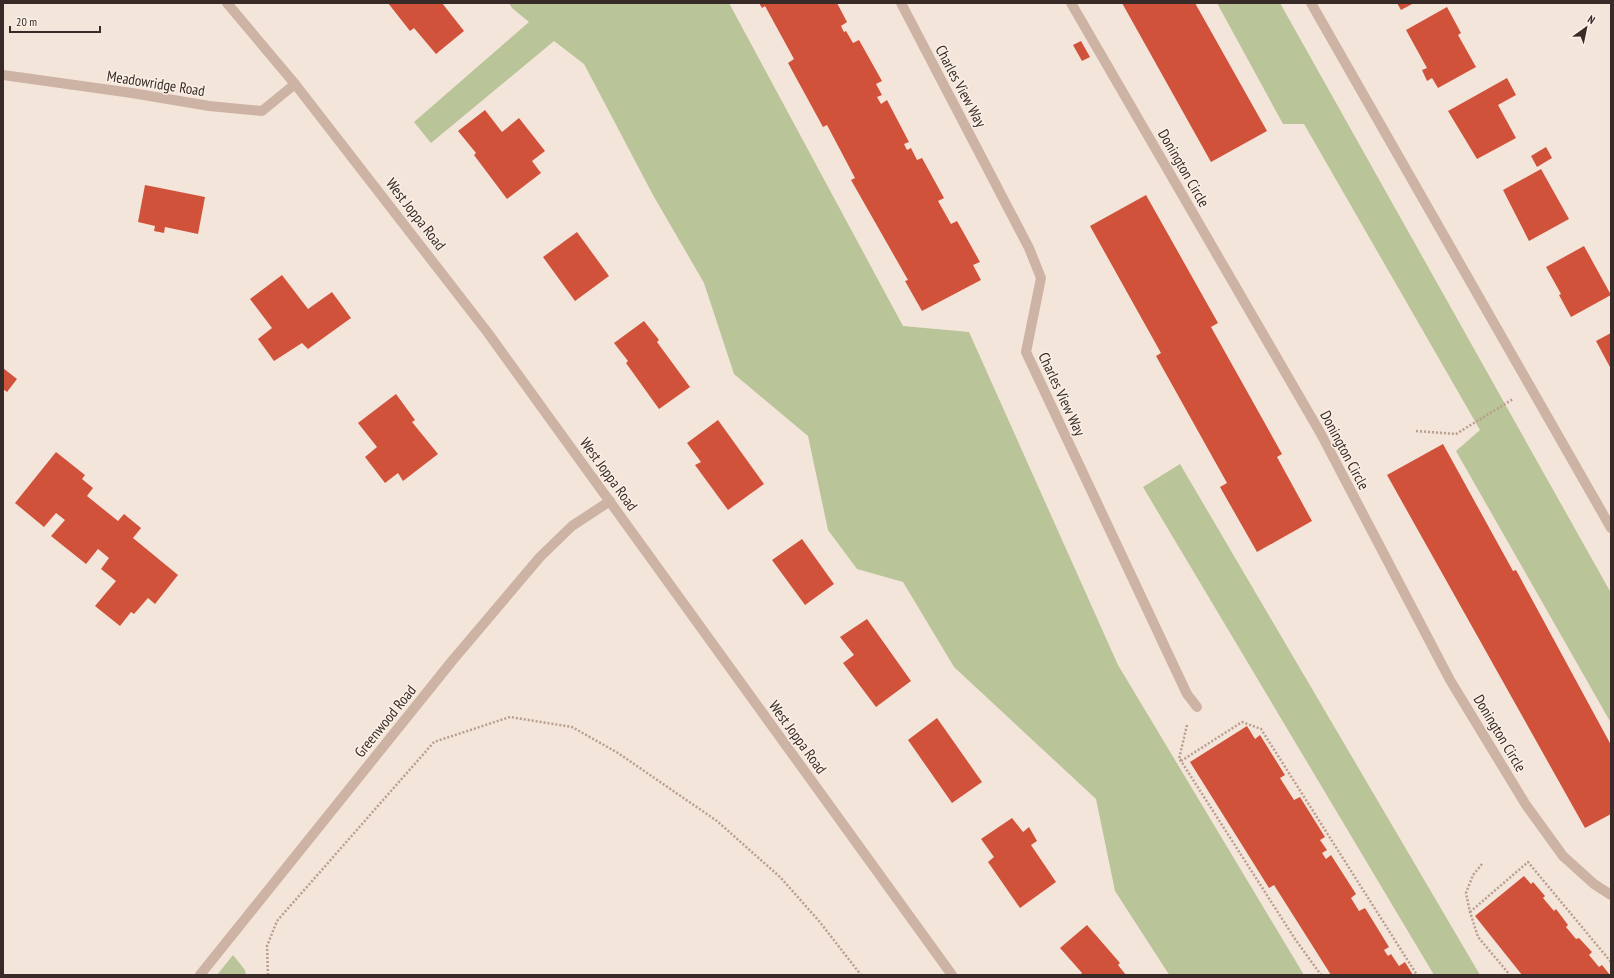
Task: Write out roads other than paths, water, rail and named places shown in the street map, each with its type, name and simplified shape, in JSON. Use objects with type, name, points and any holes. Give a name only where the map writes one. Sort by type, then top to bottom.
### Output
[{"type":"street","name":"West Joppa Road","points":[[227,3],[295,84],[488,332],[952,975]]},
{"type":"street","name":"Charles View Way","points":[[901,3],[1029,248],[1041,278],[1026,352],[1187,694],[1197,707]]},
{"type":"street","name":"Donington Circle","points":[[1071,3],[1321,434],[1450,680],[1526,805],[1563,856],[1594,884],[1611,894]]},
{"type":"street","points":[[1311,3],[1611,528]]},
{"type":"street","name":"Meadowridge Road","points":[[3,76],[132,93],[209,106],[262,111],[295,84]]},
{"type":"street","name":"Greenwood Road","points":[[200,975],[452,661],[540,557],[572,526],[610,501]]}]
